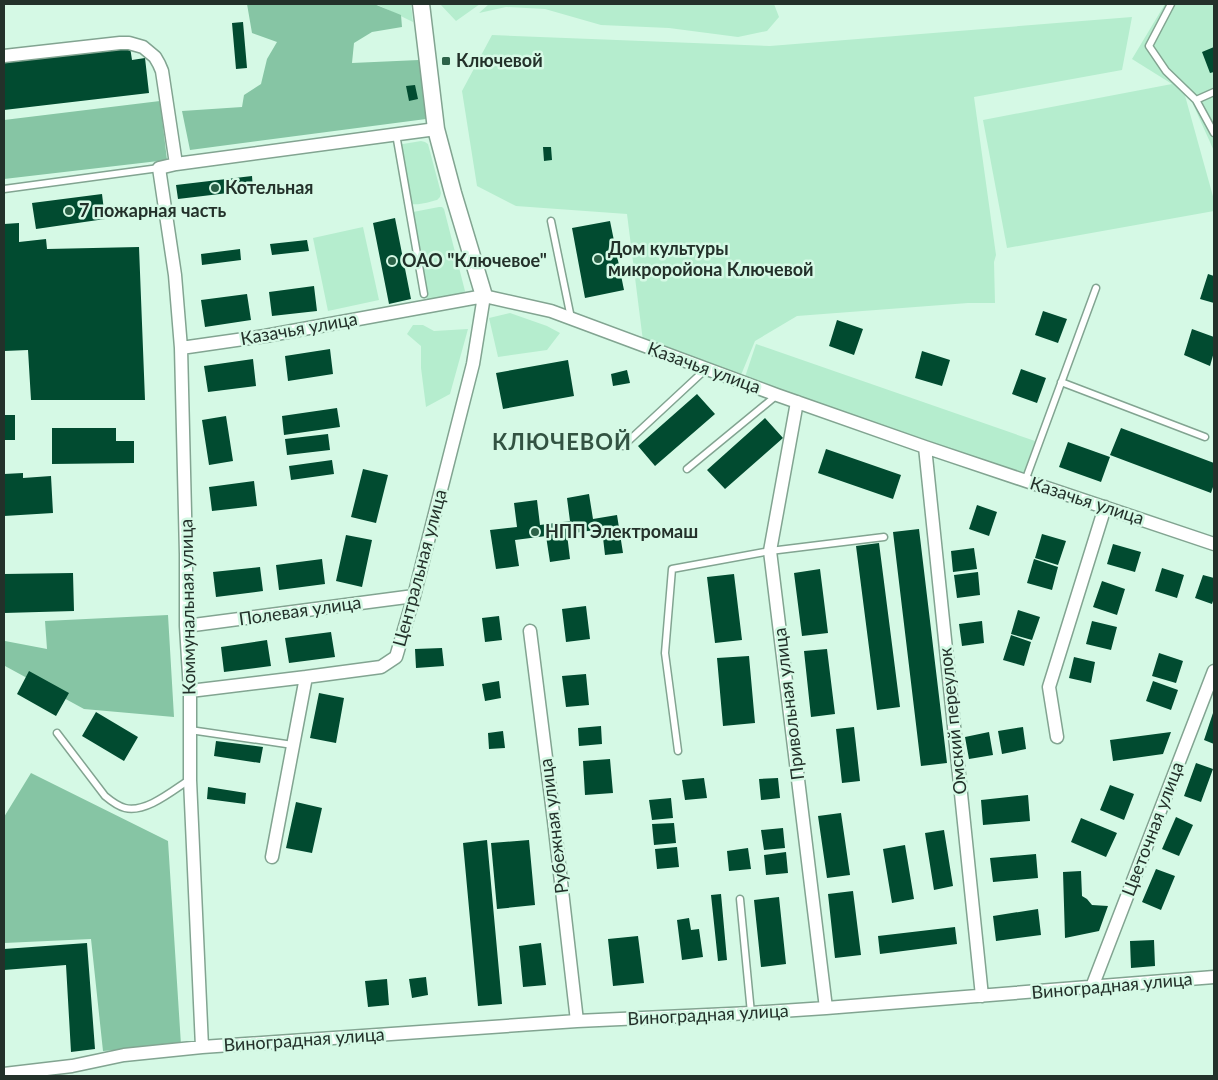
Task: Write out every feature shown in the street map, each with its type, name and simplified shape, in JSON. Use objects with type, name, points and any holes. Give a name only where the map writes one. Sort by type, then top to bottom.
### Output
[{"type":"street","points":[[421,4],[436,129],[484,296]]},
{"type":"street","points":[[4,56],[120,43],[143,46],[154,57],[162,71],[176,164]]},
{"type":"street","points":[[159,168],[176,164],[436,129]]},
{"type":"street","name":"Коммунальная улица","points":[[159,168],[175,275],[181,348],[186,626],[190,691],[190,780],[202,1046]]},
{"type":"street","name":"Казачья улица","points":[[181,348],[265,336],[484,296],[551,311],[777,395],[924,447],[1214,544]]},
{"type":"street","name":"Центральная улица","points":[[190,691],[381,667],[396,657],[414,596],[474,364],[484,296]]},
{"type":"street","name":"Привольная улица","points":[[797,402],[770,551],[826,1008]]},
{"type":"street","name":"Омский переулок","points":[[924,447],[982,996]]},
{"type":"street","points":[[1057,737],[1048,687],[1105,507]]},
{"type":"street","name":"Полевая улица","points":[[186,626],[414,596]]},
{"type":"street","name":"Рубежная улица","points":[[530,631],[577,1021]]},
{"type":"street","name":"Цветочная улица","points":[[1092,987],[1214,671]]},
{"type":"street","points":[[272,857],[306,677]]},
{"type":"street","name":"Виноградная улица","points":[[4,1074],[72,1066],[124,1055],[202,1046],[577,1021],[826,1008],[1214,977]]},
{"type":"lane","points":[[1171,4],[1149,46],[1166,71],[1196,100],[1214,133]]},
{"type":"lane","points":[[1196,100],[1214,92]]},
{"type":"lane","points":[[396,134],[424,294]]},
{"type":"lane","points":[[4,189],[159,168]]},
{"type":"lane","points":[[551,221],[570,318]]},
{"type":"lane","points":[[1025,481],[1096,288]]},
{"type":"lane","points":[[623,446],[706,369]]},
{"type":"lane","points":[[1062,382],[1205,437]]},
{"type":"lane","points":[[687,469],[777,395]]},
{"type":"lane","points":[[678,751],[665,653],[672,569],[770,551],[884,537]]},
{"type":"lane","points":[[190,730],[293,745]]},
{"type":"lane","points":[[57,733],[105,796],[114,804],[137,809],[146,806],[190,780]]},
{"type":"lane","points":[[740,899],[752,1013]]},
{"type":"green space","points":[[247,4],[374,4],[401,15],[402,27],[372,32],[354,43],[352,63],[419,60],[426,119],[190,150],[182,111],[242,107],[244,95],[261,84],[267,59],[277,42],[252,33]]},
{"type":"green space","points":[[376,4],[411,4],[413,22]]},
{"type":"green space","points":[[440,4],[480,4],[456,21]]},
{"type":"green space","points":[[489,4],[774,4],[779,17],[767,31],[738,37],[669,28],[601,25],[545,9],[506,7],[479,13]]},
{"type":"green space","points":[[1165,4],[1214,4],[1214,151],[1188,93],[1184,92],[1214,200],[1214,211],[1007,248],[983,120],[1172,84],[1132,59]]},
{"type":"green space","points":[[1132,17],[1122,70],[974,97],[996,255],[994,262],[995,303],[968,303],[797,316],[755,341],[741,375],[706,369],[643,341],[627,214],[516,206],[477,186],[462,91],[492,35],[770,46]]},
{"type":"green space","points":[[160,101],[167,160],[4,179],[4,120]]},
{"type":"green space","points":[[421,141],[428,144],[441,193],[437,200],[412,204],[405,201],[395,148],[397,145]]},
{"type":"green space","points":[[439,207],[444,209],[465,291],[462,297],[429,301],[424,294],[413,212]]},
{"type":"green space","points":[[363,227],[379,300],[328,311],[313,238]]},
{"type":"green space","points":[[510,313],[547,326],[560,333],[547,350],[498,357],[489,318]]},
{"type":"green space","points":[[413,325],[423,325],[434,331],[468,329],[450,394],[426,407],[421,368],[421,346],[407,334]]},
{"type":"green space","points":[[756,344],[1035,441],[1021,480],[743,383]]},
{"type":"green space","points":[[168,615],[174,717],[84,709],[5,666],[5,641],[47,649],[45,621]]},
{"type":"green space","points":[[31,773],[168,841],[181,1045],[103,1051],[91,939],[4,943],[4,817]]},
{"type":"building","points":[[243,22],[247,68],[236,69],[232,23]]},
{"type":"building","points":[[130,47],[132,60],[145,58],[149,93],[4,110],[4,62]]},
{"type":"building","points":[[1214,47],[1214,72],[1210,73],[1202,52]]},
{"type":"building","points":[[415,85],[418,99],[409,101],[406,86]]},
{"type":"building","points":[[543,147],[551,147],[552,160],[544,161]]},
{"type":"building","name":"Котельная","points":[[252,176],[253,190],[178,199],[176,185]]},
{"type":"building","name":"7 пожарная часть","points":[[102,194],[105,219],[36,229],[32,203]]},
{"type":"building","name":"ОАО \"Ключевое\"","points":[[395,218],[411,299],[389,304],[373,223]]},
{"type":"building","name":"Дом культуры микроройона Ключевой","points":[[610,221],[624,290],[585,298],[572,228]]},
{"type":"building","points":[[19,223],[19,242],[46,239],[47,249],[139,247],[145,400],[31,400],[28,350],[4,351],[4,224]]},
{"type":"building","points":[[307,240],[309,251],[272,255],[270,244]]},
{"type":"building","points":[[240,249],[241,260],[202,265],[201,254]]},
{"type":"building","points":[[1208,274],[1214,276],[1214,303],[1200,299]]},
{"type":"building","points":[[314,286],[317,311],[272,316],[269,292]]},
{"type":"building","points":[[247,294],[251,320],[205,327],[201,300]]},
{"type":"building","points":[[1043,311],[1067,319],[1058,343],[1035,335]]},
{"type":"building","points":[[837,320],[863,329],[854,355],[829,346]]},
{"type":"building","points":[[1192,329],[1214,337],[1214,352],[1210,366],[1184,355]]},
{"type":"building","points":[[330,349],[333,374],[288,381],[285,356]]},
{"type":"building","points":[[922,351],[950,360],[942,386],[915,378]]},
{"type":"building","points":[[253,359],[256,386],[208,392],[204,366]]},
{"type":"building","points":[[568,360],[574,396],[503,409],[496,373]]},
{"type":"building","points":[[1021,369],[1046,378],[1037,403],[1012,394]]},
{"type":"building","points":[[627,370],[630,383],[613,386],[611,374]]},
{"type":"building","points":[[697,394],[715,414],[655,466],[638,446]]},
{"type":"building","points":[[337,408],[340,427],[284,435],[282,416]]},
{"type":"building","points":[[4,415],[15,415],[15,440],[4,440]]},
{"type":"building","points":[[226,416],[233,461],[209,465],[202,420]]},
{"type":"building","points":[[765,418],[783,438],[725,489],[707,470]]},
{"type":"building","points":[[52,428],[116,428],[116,441],[134,441],[134,463],[52,464]]},
{"type":"building","points":[[1121,428],[1214,463],[1214,484],[1211,493],[1110,455]]},
{"type":"building","points":[[328,434],[330,450],[287,455],[285,439]]},
{"type":"building","points":[[1068,442],[1110,457],[1101,482],[1059,467]]},
{"type":"building","points":[[826,449],[901,475],[893,499],[818,473]]},
{"type":"building","points":[[332,460],[334,474],[291,480],[289,466]]},
{"type":"building","points":[[363,469],[388,475],[376,523],[351,517]]},
{"type":"building","points":[[23,473],[23,478],[51,476],[53,513],[4,516],[4,474]]},
{"type":"building","points":[[254,481],[257,506],[212,511],[209,487]]},
{"type":"building","name":"НПП Электромаш","points":[[589,494],[593,519],[617,515],[623,553],[605,555],[602,529],[567,534],[570,559],[550,562],[546,536],[515,540],[519,566],[496,569],[490,530],[517,527],[514,503],[537,500],[540,525],[570,521],[567,498]]},
{"type":"building","points":[[977,505],[997,512],[989,536],[969,529]]},
{"type":"building","points":[[919,529],[947,763],[921,766],[893,532]]},
{"type":"building","points":[[1042,534],[1066,541],[1058,565],[1035,558]]},
{"type":"building","points":[[346,535],[372,540],[362,587],[336,581]]},
{"type":"building","points":[[879,543],[900,707],[877,710],[856,546]]},
{"type":"building","points":[[1113,544],[1141,552],[1135,572],[1107,564]]},
{"type":"building","points":[[974,548],[977,569],[953,572],[951,551]]},
{"type":"building","points":[[322,559],[325,584],[279,590],[276,565]]},
{"type":"building","points":[[1034,559],[1058,567],[1052,590],[1027,583]]},
{"type":"building","points":[[260,567],[263,591],[216,597],[213,572]]},
{"type":"building","points":[[1162,568],[1184,575],[1177,598],[1155,591]]},
{"type":"building","points":[[820,569],[828,633],[802,636],[794,573]]},
{"type":"building","points":[[978,572],[980,595],[957,598],[954,575]]},
{"type":"building","points":[[73,573],[74,611],[4,613],[4,574]]},
{"type":"building","points":[[734,574],[742,640],[715,643],[707,577]]},
{"type":"building","points":[[1203,575],[1214,578],[1214,598],[1212,604],[1195,598]]},
{"type":"building","points":[[1102,581],[1125,589],[1117,615],[1093,607]]},
{"type":"building","points":[[586,606],[590,639],[566,642],[562,609]]},
{"type":"building","points":[[1018,610],[1040,617],[1032,640],[1011,634]]},
{"type":"building","points":[[499,616],[502,640],[485,642],[482,618]]},
{"type":"building","points":[[982,621],[984,643],[962,646],[959,624]]},
{"type":"building","points":[[1092,621],[1117,627],[1111,650],[1086,644]]},
{"type":"building","points":[[331,632],[335,657],[289,663],[285,638]]},
{"type":"building","points":[[1011,635],[1031,642],[1024,666],[1003,660]]},
{"type":"building","points":[[267,640],[271,666],[224,672],[221,647]]},
{"type":"building","points":[[442,648],[444,666],[416,668],[415,649]]},
{"type":"building","points":[[827,649],[835,714],[811,717],[804,651]]},
{"type":"building","points":[[1159,653],[1183,661],[1176,683],[1152,676]]},
{"type":"building","points":[[749,656],[755,723],[723,726],[717,658]]},
{"type":"building","points":[[1074,657],[1095,662],[1091,683],[1069,678]]},
{"type":"building","points":[[29,671],[69,693],[56,716],[17,694]]},
{"type":"building","points":[[586,674],[589,705],[566,707],[562,676]]},
{"type":"building","points":[[499,681],[501,698],[485,701],[482,684]]},
{"type":"building","points":[[1153,681],[1178,690],[1171,710],[1146,701]]},
{"type":"building","points":[[319,693],[344,698],[336,743],[310,738]]},
{"type":"building","points":[[1214,710],[1214,744],[1204,740]]},
{"type":"building","points":[[96,712],[138,737],[124,761],[82,736]]},
{"type":"building","points":[[601,726],[602,744],[579,746],[578,728]]},
{"type":"building","points":[[854,727],[860,781],[842,783],[836,729]]},
{"type":"building","points":[[1023,727],[1026,749],[1002,754],[998,731]]},
{"type":"building","points":[[503,731],[505,748],[489,749],[488,733]]},
{"type":"building","points":[[989,732],[993,755],[969,759],[965,737]]},
{"type":"building","points":[[1171,732],[1163,754],[1113,761],[1110,740]]},
{"type":"building","points":[[216,741],[263,747],[260,763],[214,756]]},
{"type":"building","points":[[610,759],[613,793],[585,795],[583,761]]},
{"type":"building","points":[[1196,763],[1213,769],[1201,802],[1184,796]]},
{"type":"building","points":[[704,778],[707,798],[685,800],[682,780]]},
{"type":"building","points":[[778,778],[780,798],[761,800],[759,779]]},
{"type":"building","points":[[1110,785],[1134,794],[1124,820],[1100,810]]},
{"type":"building","points":[[208,787],[246,793],[245,804],[207,799]]},
{"type":"building","points":[[1028,795],[1030,821],[983,825],[981,800]]},
{"type":"building","points":[[671,798],[673,818],[652,820],[649,800]]},
{"type":"building","points":[[296,802],[322,808],[312,853],[286,848]]},
{"type":"building","points":[[841,813],[850,875],[827,878],[818,816]]},
{"type":"building","points":[[1176,817],[1193,825],[1179,856],[1162,849]]},
{"type":"building","points":[[1081,818],[1117,833],[1106,857],[1071,842]]},
{"type":"building","points":[[674,823],[676,843],[654,845],[652,824]]},
{"type":"building","points":[[783,828],[785,848],[764,850],[761,830]]},
{"type":"building","points":[[944,830],[953,886],[934,890],[925,833]]},
{"type":"building","points":[[487,840],[502,1004],[478,1006],[463,843]]},
{"type":"building","points":[[529,840],[535,905],[497,909],[491,843]]},
{"type":"building","points":[[905,845],[914,899],[892,903],[883,849]]},
{"type":"building","points":[[677,847],[679,867],[657,869],[655,849]]},
{"type":"building","points":[[748,848],[751,869],[729,871],[727,851]]},
{"type":"building","points":[[786,852],[788,873],[766,875],[764,855]]},
{"type":"building","points":[[1036,854],[1038,878],[993,882],[990,858]]},
{"type":"building","points":[[1156,869],[1175,876],[1161,910],[1142,902]]},
{"type":"building","points":[[1081,871],[1082,896],[1092,905],[1108,906],[1099,931],[1065,938],[1063,872]]},
{"type":"building","points":[[853,891],[861,955],[835,958],[828,894]]},
{"type":"building","points":[[721,894],[727,960],[718,961],[711,895]]},
{"type":"building","points":[[779,897],[786,964],[761,967],[754,900]]},
{"type":"building","points":[[1038,909],[1041,935],[996,941],[993,916]]},
{"type":"building","points":[[689,918],[691,930],[699,929],[703,957],[682,960],[677,920]]},
{"type":"building","points":[[955,927],[957,944],[880,954],[878,936]]},
{"type":"building","points":[[638,936],[644,983],[613,986],[608,939]]},
{"type":"building","points":[[1154,940],[1155,966],[1131,968],[1130,941]]},
{"type":"building","points":[[87,943],[95,1049],[71,1052],[66,965],[4,970],[4,949]]},
{"type":"building","points":[[541,943],[546,985],[523,987],[519,946]]},
{"type":"building","points":[[426,977],[428,995],[412,998],[409,979]]},
{"type":"building","points":[[387,979],[389,1005],[368,1007],[365,981]]},
{"type":"place","name":"Ключевой","points":[[446,61]]},
{"type":"place","name":"Котельная","points":[[215,188]]},
{"type":"place","name":"7 пожарная часть","points":[[69,211]]},
{"type":"place","name":"Дом культуры микроройона Ключевой","points":[[598,259]]},
{"type":"place","name":"ОАО \"Ключевое\"","points":[[392,261]]},
{"type":"place","name":"НПП Электромаш","points":[[535,532]]},
{"type":"district","name":"КЛЮЧЕВОЙ","points":[[562,442]]}]
